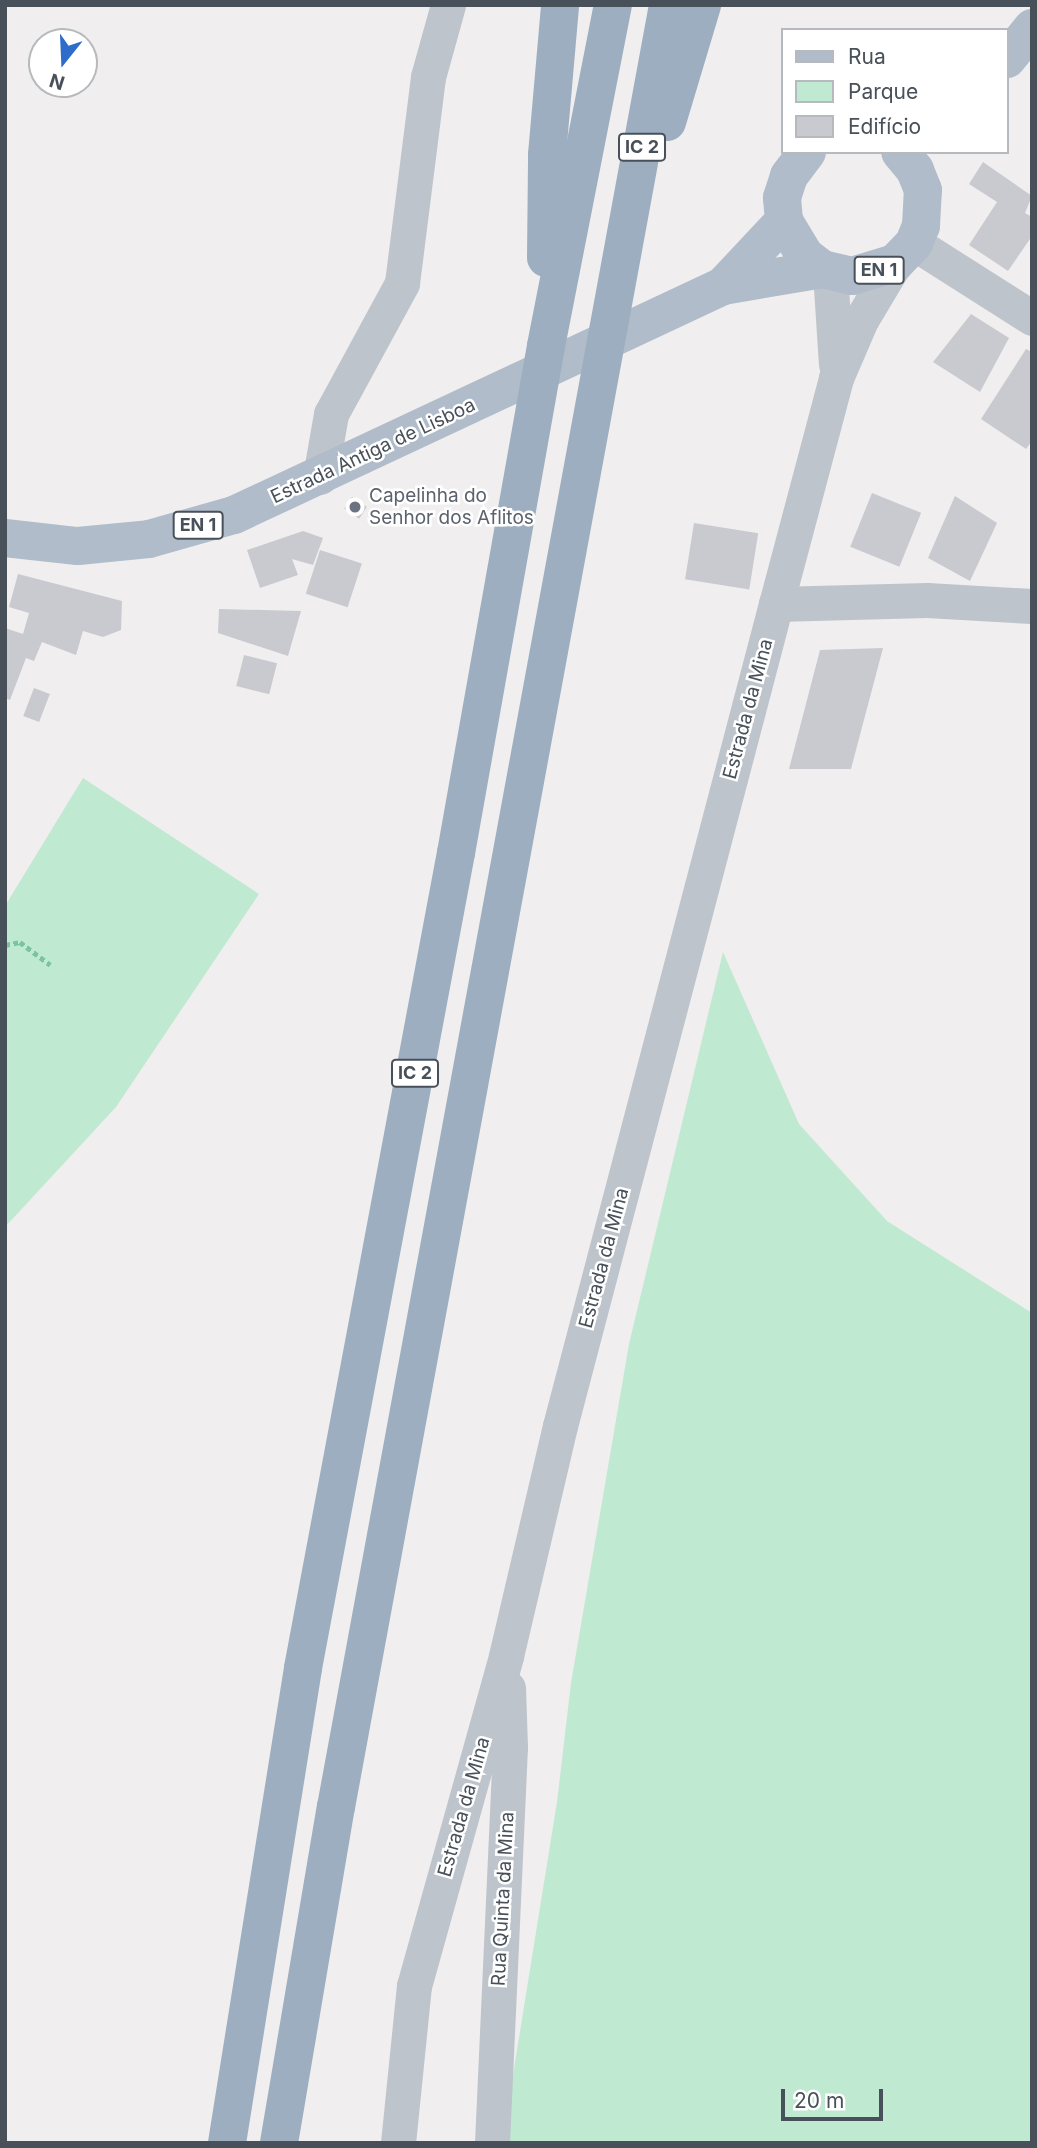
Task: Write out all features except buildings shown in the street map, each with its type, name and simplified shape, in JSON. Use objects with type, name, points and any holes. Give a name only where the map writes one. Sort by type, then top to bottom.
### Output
[{"type":"highway","points":[[546,346],[547,155],[560,5]]},
{"type":"highway","name":"IC 2","points":[[227,2143],[303,1668],[454,867],[546,346],[613,5]]},
{"type":"highway","name":"IC 2","points":[[279,2143],[336,1807],[668,5]]},
{"type":"highway","points":[[615,288],[702,5]]},
{"type":"main road","points":[[1009,57],[1032,28]]},
{"type":"main road","points":[[806,154],[789,176],[782,198],[784,221],[792,240],[826,270]]},
{"type":"main road","points":[[902,154],[915,170],[923,190]]},
{"type":"main road","name":"EN 1","points":[[904,253],[924,208],[923,190],[940,154]]},
{"type":"main road","name":"Estrada Antiga de Lisboa","points":[[723,286],[784,221]]},
{"type":"main road","name":"Estrada Antiga de Lisboa","points":[[5,538],[78,546],[149,539],[234,515],[378,450],[723,286],[826,270],[852,276],[904,253]]},
{"type":"street","points":[[320,477],[331,414],[402,284],[428,77],[449,5]]},
{"type":"street","points":[[904,253],[1032,318]]},
{"type":"street","name":"Estrada da Mina","points":[[398,2143],[414,1986],[506,1656],[560,1426],[775,604],[836,378],[861,320],[904,253]]},
{"type":"street","name":"Estrada da Mina","points":[[826,270],[836,378]]},
{"type":"street","points":[[775,604],[927,600],[1032,606]]},
{"type":"street","name":"Rua Quinta da Mina","points":[[492,2143],[510,1747],[506,1656]]},
{"type":"path","points":[[5,945],[20,942],[50,965]]},
{"type":"green space","points":[[83,778],[259,894],[116,1107],[5,1227],[5,906]]},
{"type":"green space","points":[[723,952],[799,1124],[887,1221],[1032,1313],[1032,2143],[502,2143],[557,1802],[571,1683],[629,1344]]},
{"type":"place","name":"Capelinha do Senhor dos Aflitos","points":[[355,507]]}]
